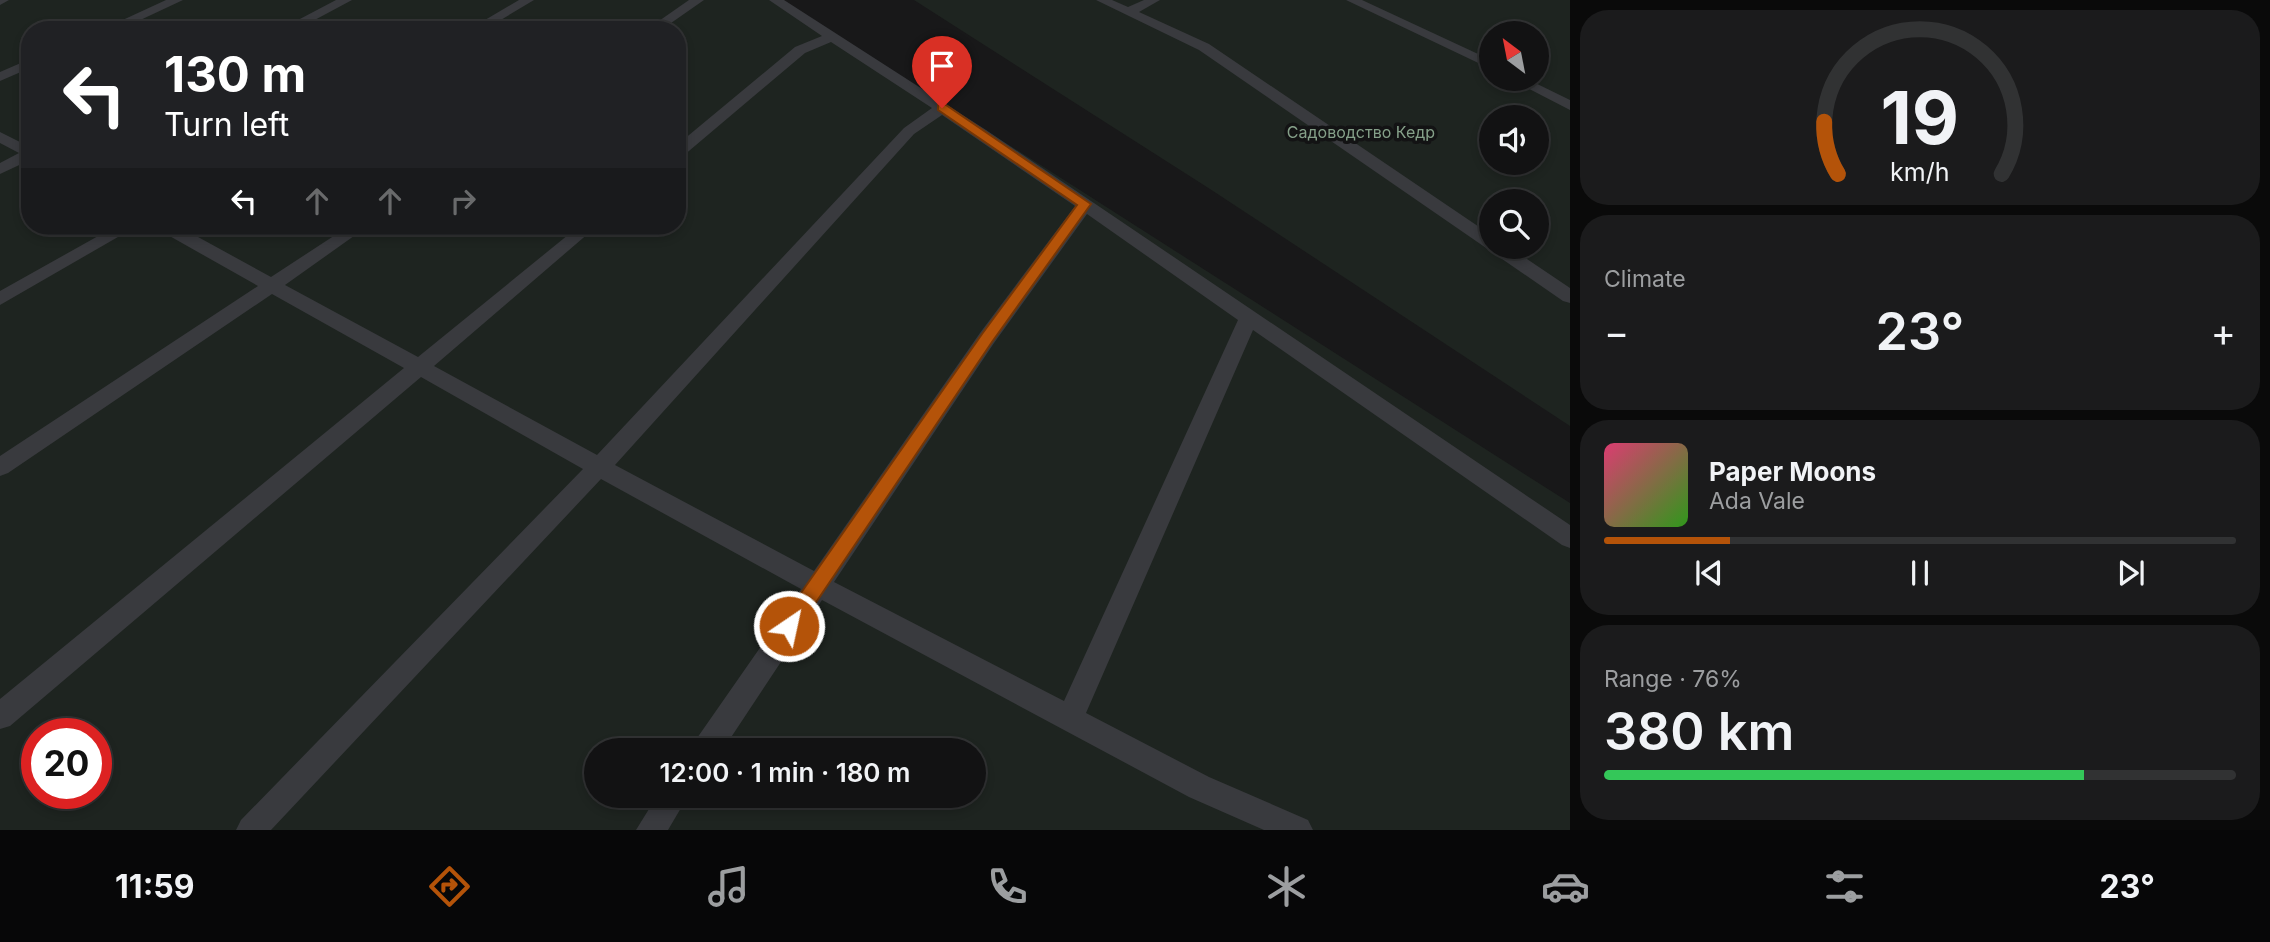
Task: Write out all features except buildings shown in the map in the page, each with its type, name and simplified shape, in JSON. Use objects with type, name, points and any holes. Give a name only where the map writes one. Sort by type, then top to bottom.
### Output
[{"type":"lane","points":[[128,21],[177,0]]},
{"type":"lane","points":[[303,21],[346,0]]},
{"type":"lane","points":[[490,21],[528,0]]},
{"type":"lane","points":[[666,21],[698,0]]},
{"type":"lane","points":[[775,0],[1085,204],[1570,538]]},
{"type":"lane","points":[[1102,0],[1204,47],[1479,235]]},
{"type":"lane","points":[[1129,12],[1154,0]]},
{"type":"lane","points":[[1352,0],[1479,59]]},
{"type":"lane","points":[[686,145],[800,50],[832,37]]},
{"type":"lane","points":[[0,77],[21,67]]},
{"type":"lane","points":[[1541,91],[1570,106]]},
{"type":"lane","points":[[251,830],[600,466],[909,131],[942,108]]},
{"type":"lane","points":[[0,136],[21,148]]},
{"type":"lane","points":[[0,169],[21,158]]},
{"type":"lane","points":[[714,738],[987,338],[1085,204]]},
{"type":"lane","points":[[0,299],[112,235]]},
{"type":"lane","points":[[182,235],[817,585],[1199,787],[1298,830]]},
{"type":"lane","points":[[0,467],[346,235]]},
{"type":"lane","points":[[0,716],[578,235]]},
{"type":"lane","points":[[1515,259],[1570,297]]},
{"type":"lane","points":[[1070,719],[1249,317]]},
{"type":"lane","points":[[652,830],[666,808]]},
{"type":"green space","points":[[0,0],[782,0],[1570,503],[1570,830],[0,830]]},
{"type":"green space","name":"Садоводство Кедр","points":[[914,0],[1570,0],[1570,426],[1210,189]]},
{"type":"route","points":[[789,626],[987,338],[1085,204],[942,108]]}]
